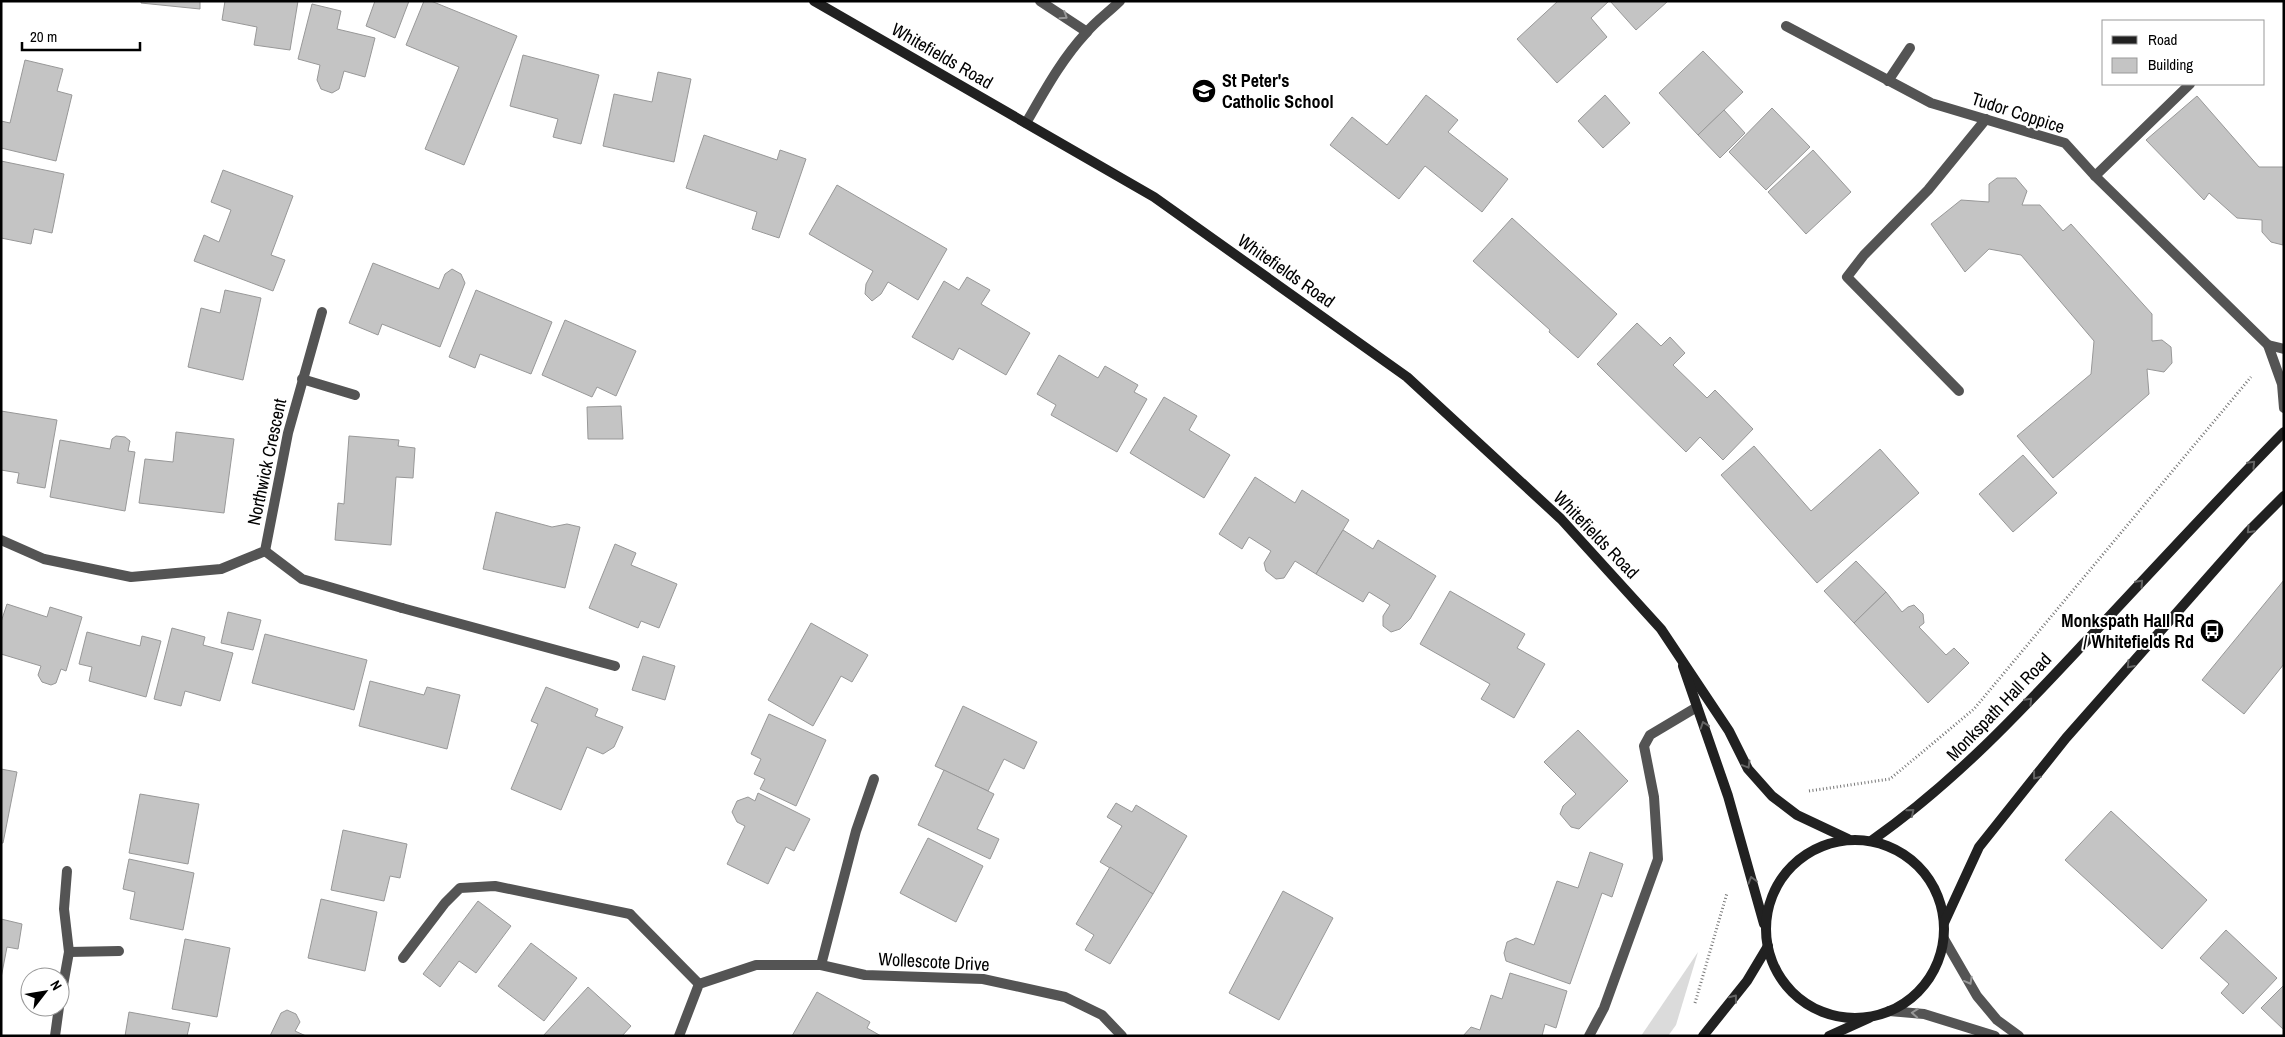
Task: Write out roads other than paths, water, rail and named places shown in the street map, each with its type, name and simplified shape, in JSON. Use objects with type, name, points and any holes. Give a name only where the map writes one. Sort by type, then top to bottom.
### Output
[{"type":"street","name":"Whitefields Road","points":[[814,1],[1154,197],[1407,377],[1561,519],[1662,628],[1729,731],[1748,769],[1772,796],[1797,815],[1848,839]]},
{"type":"street","points":[[1040,1],[1087,32]]},
{"type":"street","points":[[1026,123],[1048,83],[1087,32],[1120,1]]},
{"type":"street","name":"Tudor Coppice","points":[[1786,26],[1931,103],[2065,143],[2095,176],[2268,345],[2282,384],[2284,408]]},
{"type":"street","points":[[1888,81],[1910,48]]},
{"type":"street","points":[[2095,176],[2189,85]]},
{"type":"street","points":[[1959,391],[1847,277],[1864,255],[1928,190],[1986,119]]},
{"type":"street","name":"Northwick Crescent","points":[[265,551],[280,472],[302,379],[322,312]]},
{"type":"street","points":[[2268,345],[2284,349]]},
{"type":"street","name":"Northwick Crescent","points":[[302,379],[354,395]]},
{"type":"street","name":"Monkspath Hall Road","points":[[1871,841],[1905,817],[1951,779],[2006,726],[2284,432]]},
{"type":"street","points":[[1944,923],[1980,847],[2080,720],[2248,532],[2284,496]]},
{"type":"street","name":"Northwick Crescent","points":[[1,540],[44,559],[131,577],[221,569],[265,551]]},
{"type":"street","name":"Northwick Crescent","points":[[265,551],[302,579],[615,666]]},
{"type":"street","name":"Whitefields Road","points":[[1676,648],[1728,796],[1765,927]]},
{"type":"street","points":[[1589,1036],[1604,1008],[1658,860],[1654,797],[1644,746],[1650,734],[1697,707]]},
{"type":"street","points":[[821,965],[856,831],[874,779]]},
{"type":"street","points":[[1829,1036],[1906,1002],[1924,986],[1941,954],[1944,939],[1944,923],[1938,896],[1926,874],[1894,848],[1871,841],[1848,839],[1823,845],[1802,856],[1781,879],[1770,901],[1765,927],[1768,946],[1782,980],[1805,1003],[1840,1017],[1872,1017]]},
{"type":"street","points":[[66,967],[69,952],[64,909],[67,871]]},
{"type":"street","points":[[403,958],[445,903],[460,888],[495,886],[630,914],[700,984],[679,1036]]},
{"type":"street","points":[[1944,939],[1977,996],[1997,1020],[2020,1036]]},
{"type":"street","points":[[1703,1036],[1747,981],[1768,946]]},
{"type":"street","points":[[69,952],[119,951]]},
{"type":"street","name":"Wollescote Drive","points":[[700,984],[756,965],[821,965],[865,975],[983,979],[1065,997],[1102,1015],[1122,1036]]},
{"type":"street","points":[[1889,1011],[1924,1014],[1995,1036]]},
{"type":"street","points":[[55,1036],[58,1017]]},
{"type":"place","name":"St Peter's Catholic School","points":[[1204,91]]},
{"type":"place","name":"Monkspath Hall Rd / Whitefields Rd","points":[[2212,631]]}]
